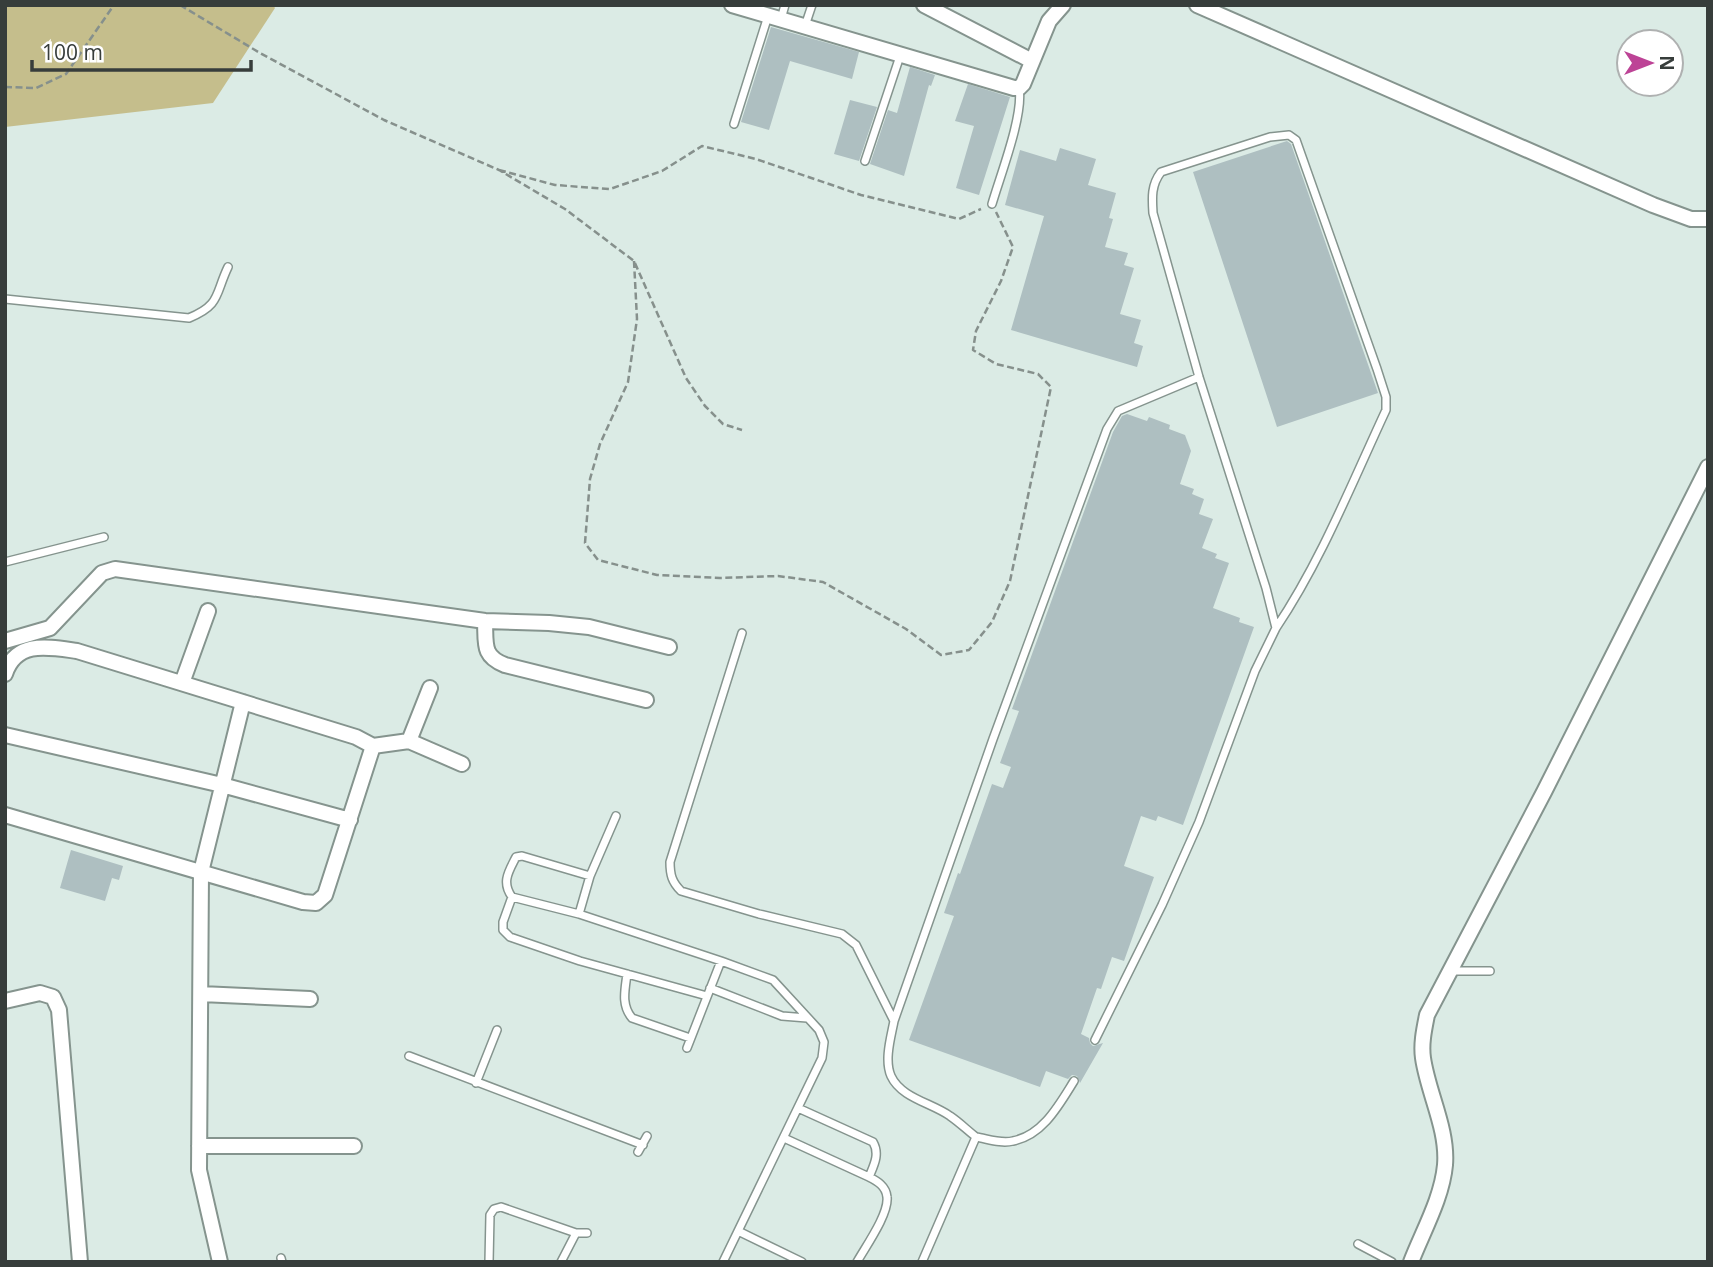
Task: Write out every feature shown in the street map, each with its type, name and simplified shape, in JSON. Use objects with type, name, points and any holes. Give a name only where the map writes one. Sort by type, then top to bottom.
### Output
[{"type":"street","points":[[732,5],[778,13],[805,26],[900,56],[1019,88],[1049,21],[1063,5]]},
{"type":"street","points":[[924,5],[1032,61]]},
{"type":"street","points":[[1197,5],[1653,205],[1691,219],[1708,219]]},
{"type":"street","points":[[1411,1262],[1441,1185],[1445,1164],[1444,1142],[1423,1058],[1423,1034],[1427,1016],[1708,467]]},
{"type":"street","points":[[5,641],[50,628],[102,573],[115,569],[485,621],[589,627],[668,646]]},
{"type":"street","points":[[182,683],[208,611]]},
{"type":"street","points":[[485,621],[487,652],[493,660],[646,700]]},
{"type":"street","points":[[5,674],[9,662],[17,653],[33,648],[52,647],[77,651],[356,737],[373,746],[409,741],[461,764]]},
{"type":"street","points":[[409,741],[430,688]]},
{"type":"street","points":[[220,1262],[199,1170],[201,872],[243,702]]},
{"type":"street","points":[[5,735],[222,785],[350,820]]},
{"type":"street","points":[[5,815],[303,902],[316,903],[325,895],[373,746]]},
{"type":"street","points":[[5,1001],[40,993],[53,997],[59,1010],[80,1262]]},
{"type":"street","points":[[201,994],[310,999]]},
{"type":"street","points":[[199,1146],[354,1146]]},
{"type":"lane","points":[[805,26],[812,5]]},
{"type":"lane","points":[[734,124],[778,13]]},
{"type":"lane","points":[[865,161],[900,56]]},
{"type":"lane","points":[[992,204],[1016,120],[1021,96],[1019,88]]},
{"type":"lane","points":[[1095,1040],[1162,905],[1199,822],[1255,671],[1276,628],[1296,599],[1386,410],[1386,397],[1377,369],[1293,137],[1270,138],[1161,172],[1155,180],[1152,192],[1153,213],[1199,377],[1266,588],[1276,628]]},
{"type":"lane","points":[[5,299],[190,318],[205,312],[215,302],[228,267]]},
{"type":"lane","points":[[1074,1081],[1049,1120],[1032,1132],[1015,1141],[999,1142],[976,1137],[948,1114],[915,1098],[891,1076],[889,1058],[894,1021],[993,739],[1107,429],[1118,411],[1199,377]]},
{"type":"lane","points":[[5,562],[104,537]]},
{"type":"lane","points":[[742,634],[670,862],[673,884],[681,891],[842,934],[856,945],[894,1021]]},
{"type":"lane","points":[[579,914],[590,876],[616,816]]},
{"type":"lane","points":[[590,876],[529,856],[516,857],[506,877],[508,891],[512,897],[579,914],[773,980],[820,1030],[824,1042],[822,1058],[723,1262]]},
{"type":"lane","points":[[512,897],[503,922],[503,930],[510,937],[627,974],[708,992],[782,1016],[807,1018]]},
{"type":"lane","points":[[687,1048],[721,961]]},
{"type":"lane","points":[[1449,971],[1490,971]]},
{"type":"lane","points":[[627,974],[624,1002],[632,1018],[690,1038]]},
{"type":"lane","points":[[476,1083],[497,1030]]},
{"type":"lane","points":[[409,1056],[640,1149],[647,1136]]},
{"type":"lane","points":[[798,1108],[873,1142],[877,1149],[869,1177]]},
{"type":"lane","points":[[922,1262],[976,1137]]},
{"type":"lane","points":[[784,1138],[869,1177],[885,1189],[886,1209],[857,1262]]},
{"type":"lane","points":[[489,1262],[490,1215],[494,1209],[500,1207],[576,1233],[587,1233]]},
{"type":"lane","points":[[738,1231],[802,1262]]},
{"type":"lane","points":[[561,1262],[576,1233]]},
{"type":"lane","points":[[1358,1244],[1392,1262]]},
{"type":"path","points":[[5,87],[36,88],[66,74],[114,5]]},
{"type":"path","points":[[180,5],[260,53],[384,120],[499,170],[565,209],[634,261],[686,377],[705,406],[723,424],[742,430]]},
{"type":"path","points":[[499,170],[555,185],[610,189],[662,171],[702,146],[756,159],[861,195],[959,219],[992,204],[1013,247],[1001,281],[976,331],[973,350],[996,364],[1038,374],[1051,387],[1010,581],[992,622],[969,650],[941,655],[906,629],[823,582],[778,576],[720,578],[657,575],[598,560],[585,543],[590,479],[600,444],[628,382],[637,319],[634,261]]},
{"type":"shaded area","points":[[5,5],[273,5],[275,8],[213,103],[5,127]]},
{"type":"building","points":[[771,27],[859,52],[852,79],[790,61],[769,130],[741,122]]},
{"type":"building","points":[[910,67],[935,75],[931,86],[929,85],[904,176],[870,164],[888,110],[897,113]]},
{"type":"building","points":[[968,84],[1010,97],[979,195],[956,188],[974,126],[955,121]]},
{"type":"building","points":[[850,100],[877,107],[859,161],[834,154]]},
{"type":"building","points":[[1287,141],[1291,144],[1378,393],[1277,427],[1193,172]]},
{"type":"building","points":[[1060,148],[1096,159],[1088,185],[1116,193],[1109,218],[1113,219],[1105,247],[1128,253],[1124,265],[1134,268],[1120,314],[1141,320],[1134,343],[1143,346],[1137,367],[1011,330],[1044,216],[1005,205],[1020,150],[1056,161]]},
{"type":"building","points":[[1127,414],[1147,421],[1149,417],[1170,425],[1169,429],[1185,435],[1191,451],[1180,484],[1194,489],[1192,494],[1204,499],[1199,514],[1213,519],[1202,548],[1217,554],[1215,558],[1229,563],[1213,608],[1240,618],[1239,622],[1254,627],[1183,825],[1158,816],[1156,821],[1141,816],[1124,866],[1154,877],[1124,961],[1112,957],[1101,989],[1097,988],[1081,1034],[1089,1038],[1093,1046],[1103,1043],[1080,1083],[1077,1076],[1072,1075],[1068,1079],[1046,1071],[1040,1087],[909,1040],[954,916],[944,913],[958,873],[960,874],[992,784],[1003,788],[1011,767],[1000,763],[1019,711],[1012,709],[1113,432],[1122,416]]},
{"type":"building","points":[[71,850],[123,866],[119,880],[112,878],[105,901],[60,888]]}]
